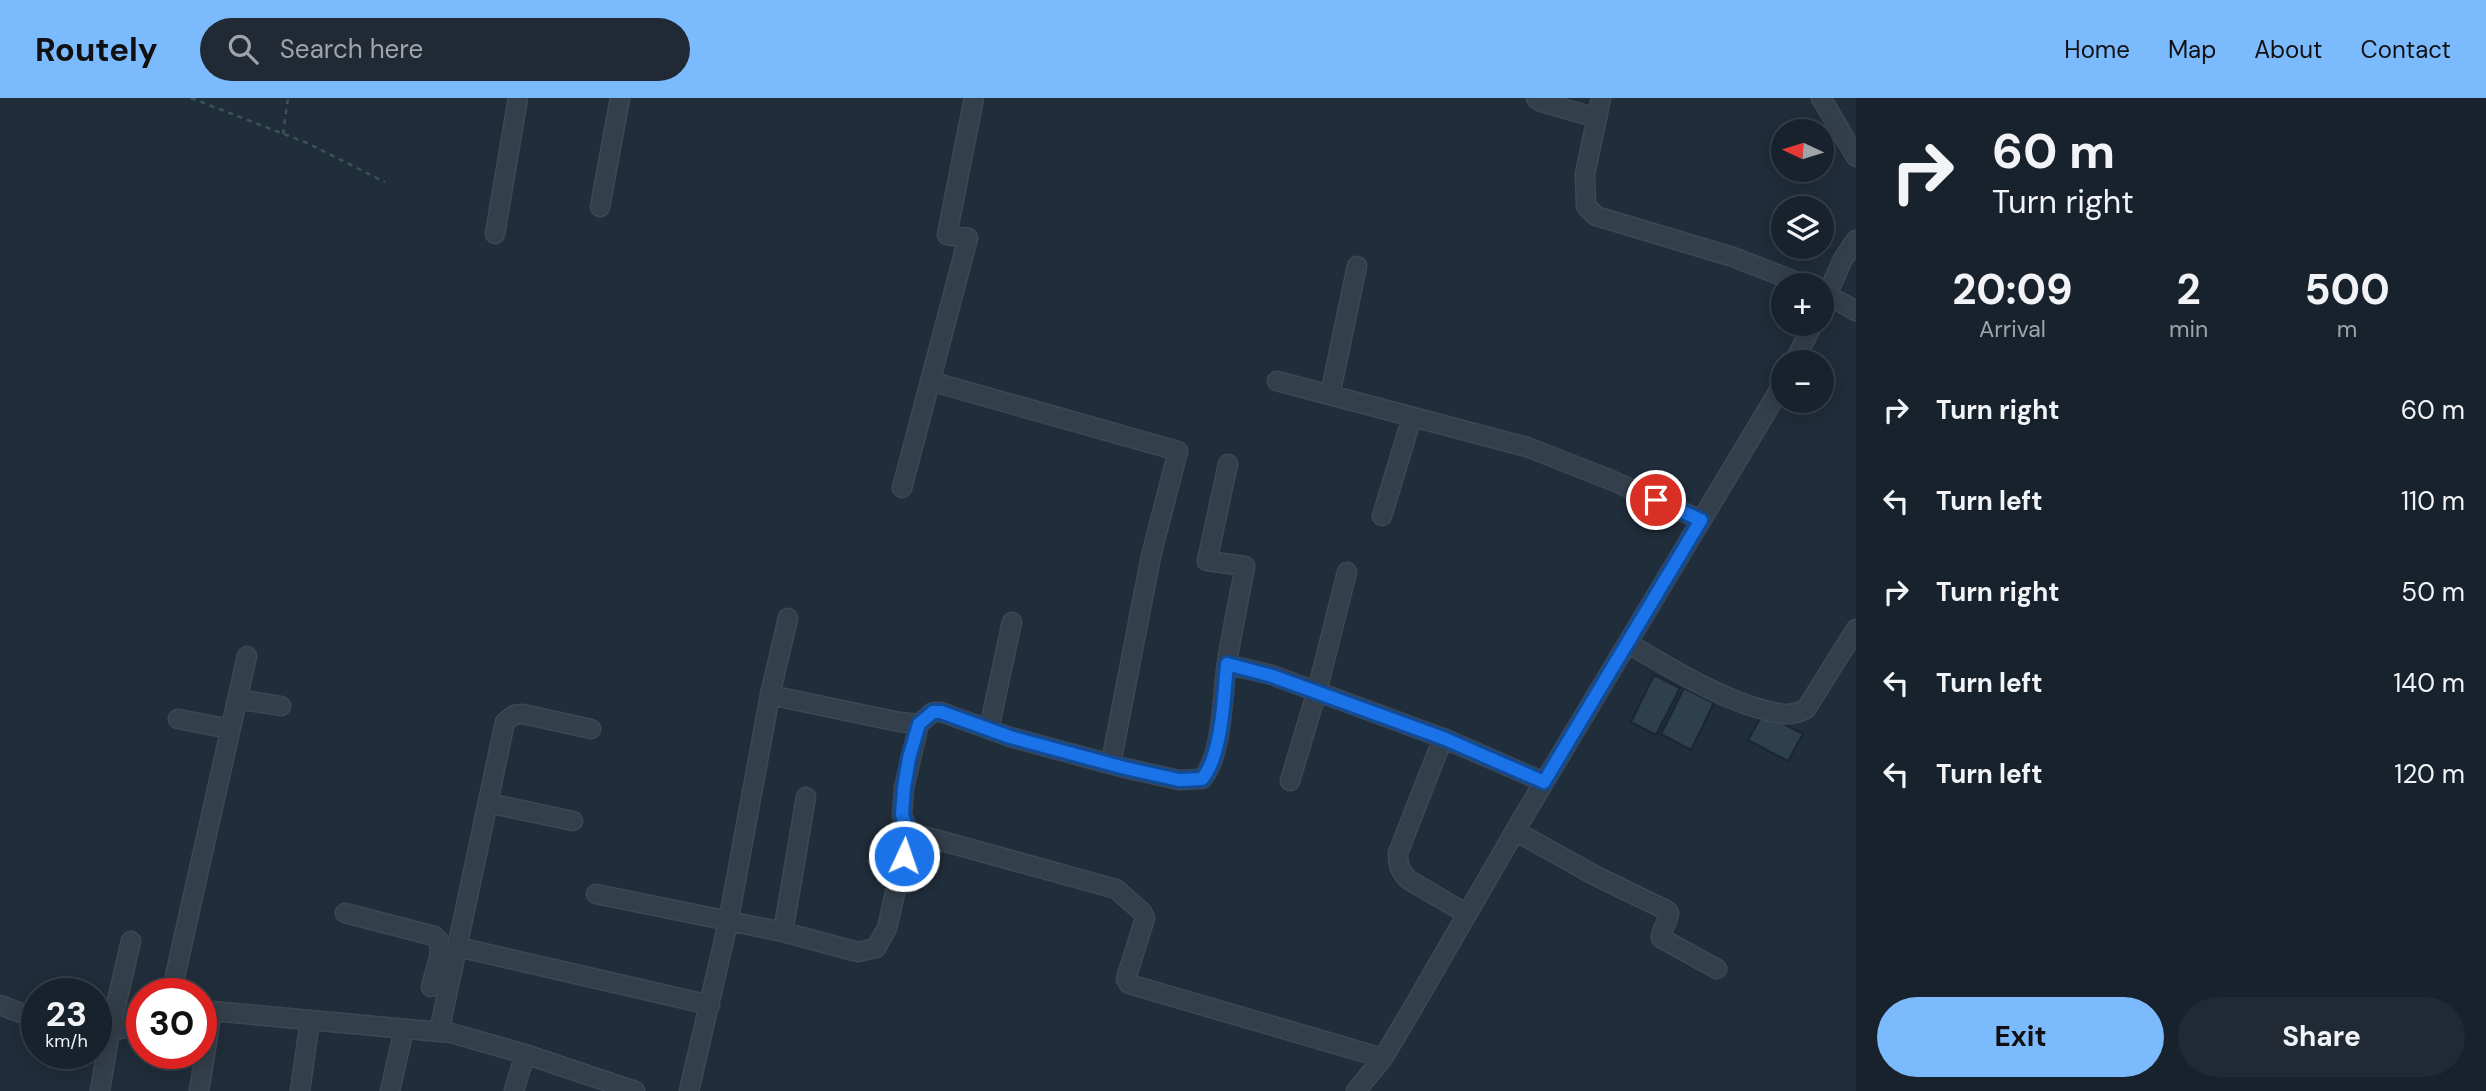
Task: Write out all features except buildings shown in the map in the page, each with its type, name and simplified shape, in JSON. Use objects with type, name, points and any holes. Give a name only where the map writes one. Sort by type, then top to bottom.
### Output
[{"type":"street","points":[[495,234],[518,98]]},
{"type":"street","points":[[600,207],[620,98]]},
{"type":"street","points":[[902,488],[968,238],[947,235],[974,98]]},
{"type":"street","points":[[1536,98],[1541,102],[1597,118]]},
{"type":"street","points":[[1601,98],[1585,174],[1586,206],[1596,216],[1733,257],[1774,273]]},
{"type":"street","points":[[1821,98],[1856,157]]},
{"type":"street","points":[[1834,277],[1856,240]]},
{"type":"street","points":[[1330,395],[1357,267]]},
{"type":"street","points":[[1834,302],[1856,311]]},
{"type":"street","points":[[930,381],[1178,451],[1151,556],[1111,763]]},
{"type":"street","points":[[1277,381],[1527,447],[1701,520]]},
{"type":"street","points":[[1356,1091],[1382,1058],[1771,404]]},
{"type":"street","points":[[1382,516],[1412,417]]},
{"type":"street","points":[[596,894],[728,923],[783,932],[858,952],[876,948],[887,928],[909,832],[902,815],[904,788],[919,724],[933,712],[941,712],[989,729],[1179,780],[1202,779],[1210,769],[1214,754],[1245,566],[1207,561],[1228,464]]},
{"type":"street","points":[[1290,781],[1317,691],[1347,572]]},
{"type":"street","points":[[689,1091],[728,923],[770,695],[788,618]]},
{"type":"street","points":[[989,729],[1012,622]]},
{"type":"street","points":[[1629,644],[1713,690],[1756,706],[1794,714],[1806,709],[1856,629]]},
{"type":"street","points":[[175,978],[247,656]]},
{"type":"street","points":[[1227,664],[1261,672],[1317,691],[1443,738],[1544,782]]},
{"type":"street","points":[[770,695],[919,724]]},
{"type":"street","points":[[237,699],[281,706]]},
{"type":"street","points":[[439,1032],[451,953],[505,722],[514,715],[523,714],[591,729]]},
{"type":"street","points":[[178,719],[230,729]]},
{"type":"street","points":[[1443,738],[1398,853],[1398,863],[1409,880],[1467,914]]},
{"type":"street","points":[[783,932],[806,797]]},
{"type":"street","points":[[488,803],[573,821]]},
{"type":"street","points":[[1515,831],[1596,876],[1666,910],[1669,913],[1661,938],[1717,969]]},
{"type":"street","points":[[909,832],[1116,889],[1142,912],[1145,918],[1126,979],[1129,984],[1382,1058]]},
{"type":"street","points":[[345,914],[434,936],[451,953],[710,1004]]},
{"type":"street","points":[[112,1001],[131,941]]},
{"type":"street","points":[[431,987],[451,953]]},
{"type":"street","points":[[0,1005],[21,1013]]},
{"type":"street","points":[[217,1013],[451,1033],[525,1054],[635,1091]]},
{"type":"street","points":[[300,1091],[310,1020]]},
{"type":"street","points":[[390,1091],[404,1029]]},
{"type":"street","points":[[514,1091],[525,1054]]},
{"type":"street","points":[[100,1091],[101,1069]]},
{"type":"street","points":[[199,1091],[201,1069]]},
{"type":"path","points":[[191,98],[307,143],[385,182]]},
{"type":"path","points":[[283,134],[288,98]]},
{"type":"route","points":[[904,856],[909,832],[902,815],[909,758],[919,724],[933,712],[941,712],[1010,737],[1125,768],[1179,780],[1202,779],[1210,769],[1214,754],[1227,664],[1272,676],[1443,738],[1544,782],[1701,520],[1656,500]]}]
